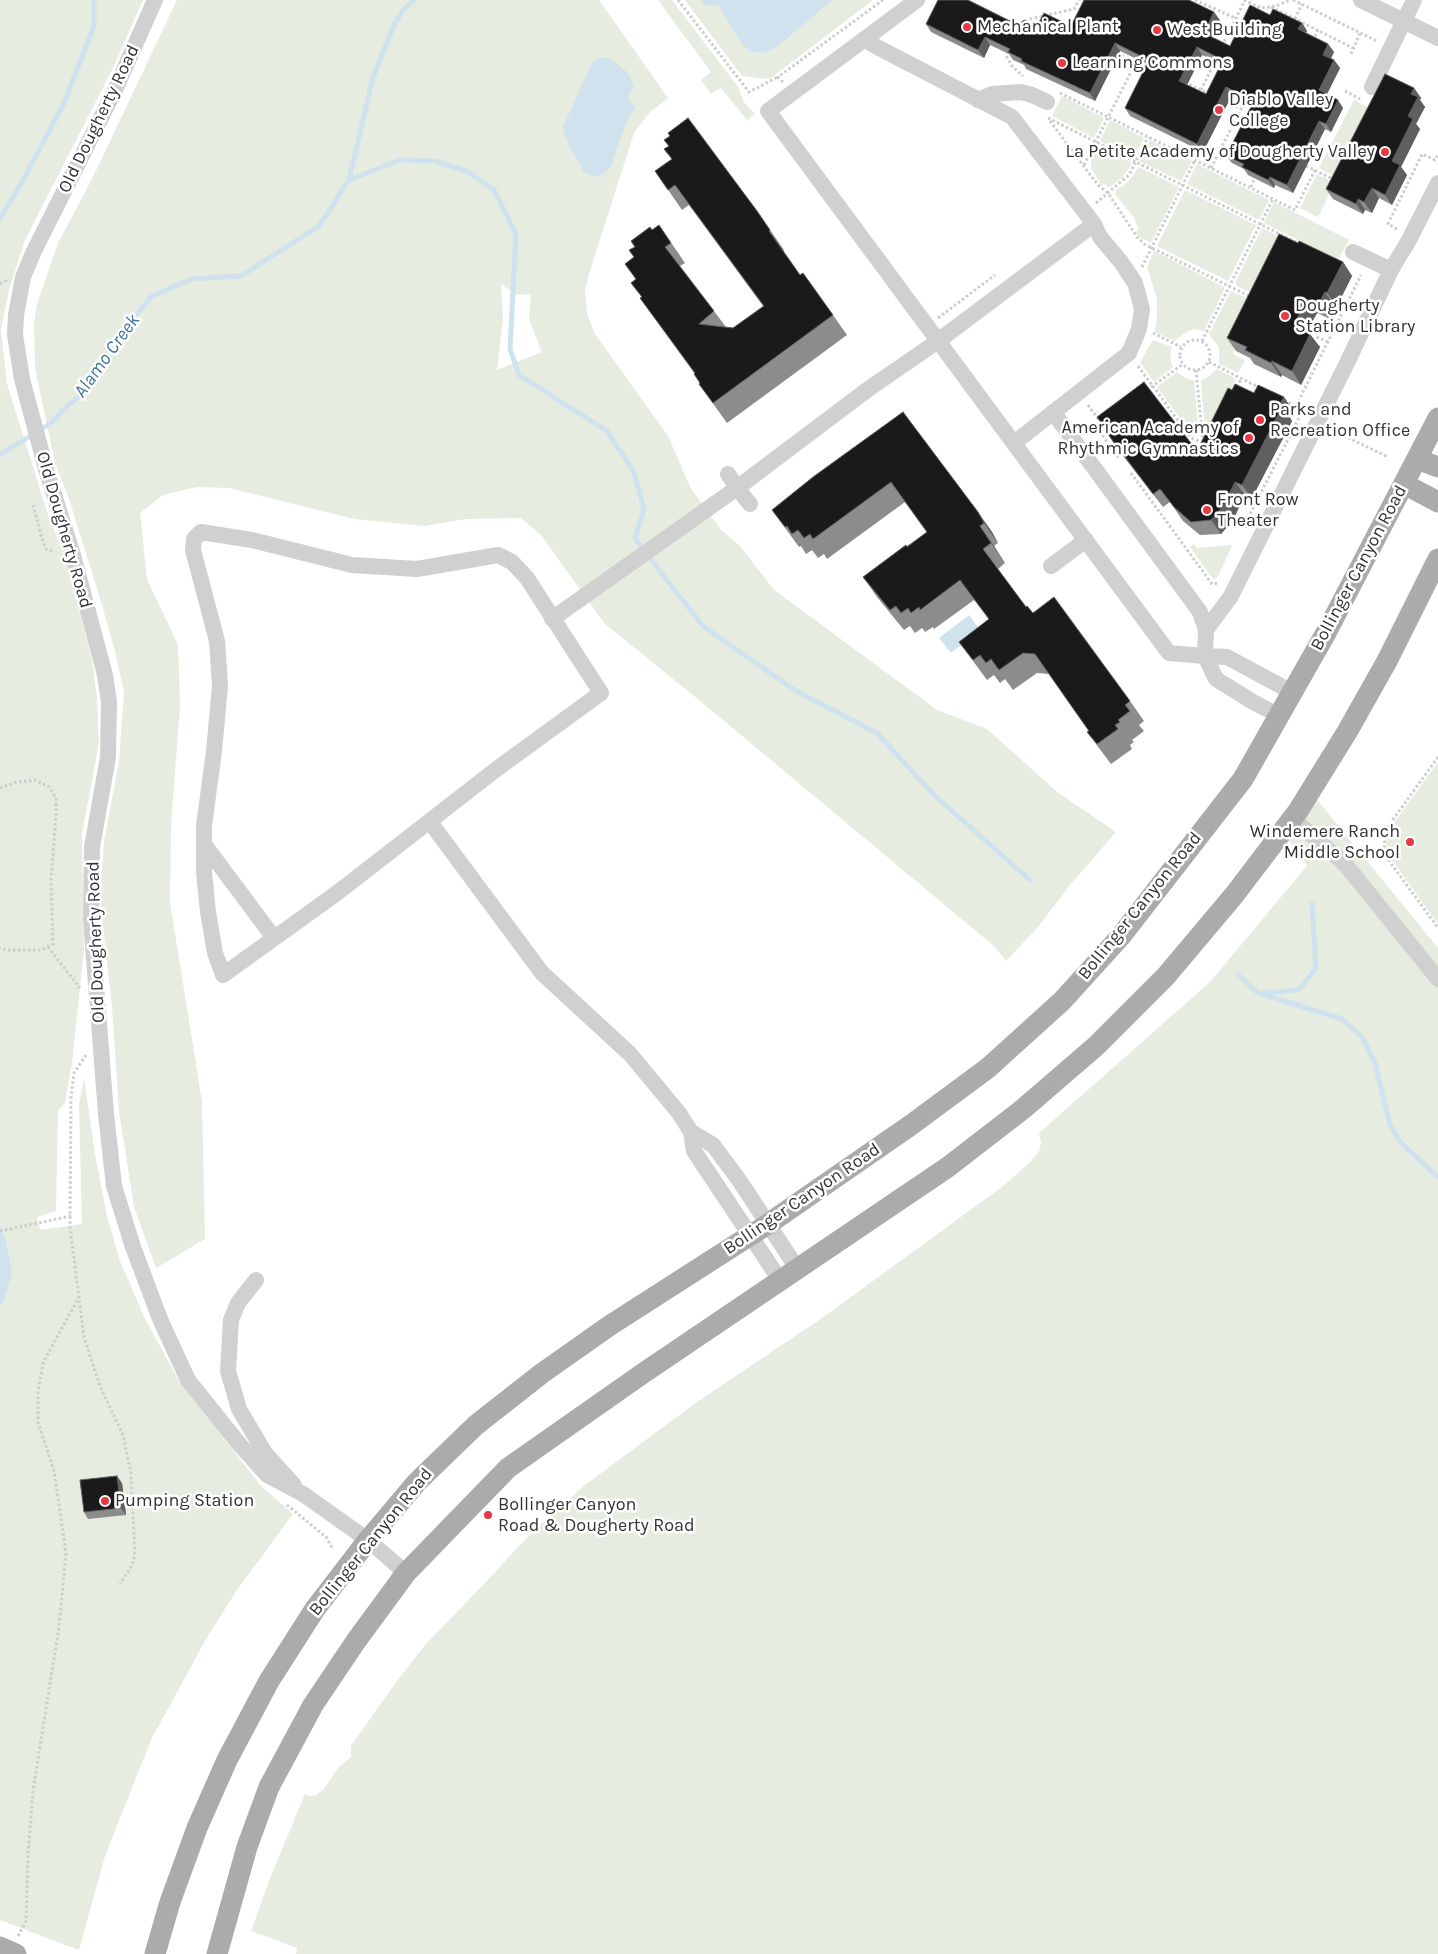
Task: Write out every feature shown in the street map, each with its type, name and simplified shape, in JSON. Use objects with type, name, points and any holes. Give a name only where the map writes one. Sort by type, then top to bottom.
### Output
[{"type":"main road","name":"Bollinger Canyon Road","points":[[155,1954],[170,1902],[197,1828],[227,1760],[269,1681],[304,1625],[368,1540],[417,1482],[483,1420],[541,1374],[609,1326],[768,1224],[911,1125],[988,1068],[1062,1001],[1121,936],[1243,779],[1280,716],[1371,548],[1438,418]]},
{"type":"main road","points":[[1418,458],[1438,467]]},
{"type":"main road","points":[[1404,484],[1438,502]]},
{"type":"main road","points":[[217,1954],[247,1847],[269,1786],[313,1705],[356,1641],[406,1573],[508,1468],[642,1374],[948,1167],[1023,1109],[1096,1046],[1172,968],[1236,894],[1292,818],[1347,732],[1387,661],[1438,559]]},
{"type":"street","name":"Old Dougherty Road","points":[[155,0],[115,90],[34,251],[23,278],[16,314],[15,335],[22,379],[46,469],[73,555],[105,675],[109,702],[108,757],[92,847],[91,919],[114,1186],[133,1247],[160,1319],[188,1380],[240,1445],[267,1475],[303,1494],[368,1540],[406,1573]]},
{"type":"street","points":[[917,0],[768,111],[1169,653],[1226,657],[1292,692]]},
{"type":"street","points":[[1362,0],[1438,38]]},
{"type":"street","points":[[1372,87],[1414,0]]},
{"type":"street","points":[[864,39],[1012,117],[1094,224],[1133,281],[1142,308],[1140,326],[1129,353],[1014,443]]},
{"type":"street","points":[[978,100],[992,94],[1021,92],[1050,96]]},
{"type":"street","points":[[1206,630],[1231,596],[1391,270],[1409,240],[1438,183]]},
{"type":"street","points":[[552,619],[737,488],[1094,224]]},
{"type":"street","points":[[1353,252],[1391,270]]},
{"type":"street","points":[[1053,412],[1200,612],[1206,630],[1204,656],[1216,679],[1252,702],[1280,716]]},
{"type":"street","points":[[728,474],[750,504]]},
{"type":"street","points":[[201,532],[252,540],[352,565],[417,569],[498,555],[512,562],[527,578],[552,619],[601,693],[498,768],[430,822],[274,938],[223,974],[215,953],[208,912],[204,844],[220,686],[217,641],[193,550],[194,539],[201,532]]},
{"type":"street","points":[[1051,566],[1086,540]]},
{"type":"street","points":[[1292,818],[1345,864],[1438,979]]},
{"type":"street","points":[[430,822],[542,973],[630,1054],[679,1113],[691,1132],[694,1151],[780,1280]]},
{"type":"street","points":[[204,844],[274,938]]},
{"type":"street","points":[[691,1132],[713,1145],[797,1268]]},
{"type":"street","points":[[256,1280],[238,1304],[231,1320],[228,1371],[239,1409],[265,1453],[303,1494]]},
{"type":"path","points":[[678,0],[749,92],[778,77],[883,0]]},
{"type":"path","points":[[1015,29],[1018,25],[1030,19],[1074,9],[1079,0]]},
{"type":"path","points":[[1194,0],[1235,18]]},
{"type":"path","points":[[1201,90],[1244,0],[1255,6],[1271,7],[1353,48]]},
{"type":"path","points":[[1271,7],[1290,0]]},
{"type":"path","points":[[1293,0],[1382,43]]},
{"type":"path","points":[[1295,19],[1302,4]]},
{"type":"path","points":[[1313,42],[1318,30]]},
{"type":"path","points":[[1351,54],[1360,33]]},
{"type":"path","points":[[1009,44],[1007,56],[1012,66],[1021,75],[1027,77]]},
{"type":"path","points":[[1113,52],[1154,70]]},
{"type":"path","points":[[1084,165],[1136,61]]},
{"type":"path","points":[[778,77],[793,92]]},
{"type":"path","points":[[1179,80],[1217,98]]},
{"type":"path","points":[[1050,96],[1108,117],[1295,210],[1315,170]]},
{"type":"path","points":[[1211,168],[1240,109],[1225,101]]},
{"type":"path","points":[[1253,298],[1152,248],[1137,237],[1108,192],[1100,187],[1048,118],[1302,245]]},
{"type":"path","points":[[1400,231],[1388,224],[1422,154],[1435,160],[1438,154]]},
{"type":"path","points":[[1133,281],[1152,248],[1195,160]]},
{"type":"path","points":[[1306,166],[1342,183]]},
{"type":"path","points":[[1250,187],[1254,178]]},
{"type":"path","points":[[1202,341],[1273,199]]},
{"type":"path","points":[[1296,406],[1360,275],[1383,286]]},
{"type":"path","points":[[1315,329],[1322,324],[1334,330]]},
{"type":"path","points":[[1140,326],[1181,347]]},
{"type":"path","points":[[1310,326],[1315,329],[1317,336],[1328,342]]},
{"type":"path","points":[[1191,340],[1202,341],[1210,350],[1209,362],[1201,369],[1187,368],[1180,359],[1181,347],[1191,340]]},
{"type":"path","points":[[1129,353],[1191,438],[1203,444]]},
{"type":"path","points":[[1209,362],[1265,390]]},
{"type":"path","points":[[1146,392],[1183,364]]},
{"type":"path","points":[[1196,370],[1203,444]]},
{"type":"path","points":[[1233,395],[1241,379]]},
{"type":"path","points":[[1079,393],[1102,424]]},
{"type":"path","points":[[1280,398],[1309,414]]},
{"type":"path","points":[[1246,530],[1247,520],[1303,410]]},
{"type":"path","points":[[1110,419],[1102,424],[1099,431],[1119,458]]},
{"type":"path","points":[[1327,428],[1388,457]]},
{"type":"path","points":[[1203,444],[1208,440]]},
{"type":"path","points":[[1131,473],[1212,584],[1222,580]]},
{"type":"path","points":[[33,505],[46,549],[73,555]]},
{"type":"path","points":[[1438,757],[1387,828],[1384,846],[1390,862],[1438,928]]},
{"type":"path","points":[[0,788],[17,782],[35,780],[49,787],[56,798],[51,879],[54,944],[42,950],[7,950],[0,948]]},
{"type":"path","points":[[48,946],[81,990]]},
{"type":"path","points":[[101,1046],[93,1049],[82,1059],[74,1073],[71,1096],[70,1226],[84,1337],[100,1386],[124,1435],[131,1473],[135,1555],[132,1565],[120,1584]]},
{"type":"path","points":[[0,1231],[71,1216]]},
{"type":"path","points":[[11,1946],[26,1921],[33,1791],[59,1627],[66,1553],[54,1470],[38,1422],[38,1392],[43,1363],[79,1297]]},
{"type":"shaded area","points":[[0,0],[143,0],[113,68],[25,240],[9,290],[1,330],[7,384],[49,518],[66,559],[92,660],[97,697],[99,743],[82,834],[84,950],[72,1063],[65,1103],[58,1110],[56,1211],[37,1217],[40,1230],[82,1224],[79,1104],[84,1078],[95,1154],[107,1216],[120,1261],[145,1319],[178,1379],[261,1486],[293,1514],[237,1590],[206,1639],[151,1740],[105,1856],[79,1950],[0,1920],[0,1309],[8,1256],[6,1240],[0,1226]]},
{"type":"shaded area","points":[[177,0],[599,0],[668,98],[650,112],[634,133],[589,274],[585,290],[587,314],[595,334],[668,436],[690,487],[721,530],[740,546],[773,589],[937,710],[987,729],[1057,792],[1116,832],[1070,885],[1038,927],[1006,961],[995,947],[605,624],[541,535],[521,518],[466,519],[424,526],[355,519],[229,488],[196,487],[163,495],[140,513],[147,579],[178,645],[180,706],[171,825],[170,902],[202,1102],[205,1239],[156,1268],[134,1207],[119,1111],[112,1007],[100,898],[104,841],[119,762],[124,692],[114,647],[99,595],[69,499],[55,463],[35,368],[34,323],[37,304],[58,243],[93,177]],"holes":[[[501,284],[517,295],[531,294],[529,319],[542,352],[497,370],[503,320]]]},
{"type":"shaded area","points":[[658,0],[672,0],[738,87],[744,102],[755,114],[747,120],[721,88],[711,94],[701,80],[711,72]]},
{"type":"shaded area","points":[[685,0],[873,0],[771,78],[766,79],[742,76]]},
{"type":"shaded area","points":[[1062,96],[1104,118],[1094,138],[1052,116]]},
{"type":"shaded area","points":[[1354,100],[1373,110],[1338,178],[1319,168]]},
{"type":"shaded area","points":[[1110,120],[1144,138],[1134,158],[1100,141]]},
{"type":"shaded area","points":[[1150,140],[1192,161],[1181,181],[1139,161]]},
{"type":"shaded area","points":[[1098,147],[1132,163],[1123,177],[1109,188],[1105,184],[1102,186],[1091,168],[1091,159]]},
{"type":"shaded area","points":[[1197,164],[1269,200],[1259,220],[1187,184]]},
{"type":"shaded area","points":[[1139,167],[1179,187],[1151,243],[1139,237],[1136,232],[1139,230],[1134,218],[1115,194],[1116,190],[1128,182]]},
{"type":"shaded area","points":[[1317,174],[1335,183],[1318,217],[1300,208]]},
{"type":"shaded area","points":[[1185,190],[1256,225],[1228,281],[1157,246]]},
{"type":"shaded area","points":[[1274,202],[1349,240],[1338,260],[1264,223]]},
{"type":"shaded area","points":[[1262,228],[1305,250],[1261,298],[1237,286],[1235,283]]},
{"type":"shaded area","points":[[1154,251],[1224,287],[1204,331],[1194,329],[1188,331],[1174,341],[1155,332],[1157,299],[1147,267]]},
{"type":"shaded area","points":[[1231,291],[1258,303],[1233,354],[1245,361],[1238,373],[1219,364],[1219,347],[1209,334]]},
{"type":"shaded area","points":[[1153,340],[1172,347],[1170,359],[1173,367],[1154,382],[1140,362]]},
{"type":"shaded area","points":[[1217,369],[1236,379],[1211,435],[1205,432],[1201,380]]},
{"type":"shaded area","points":[[1177,372],[1187,379],[1194,380],[1199,433],[1194,437],[1157,387]]},
{"type":"shaded area","points":[[1194,544],[1197,548],[1232,546],[1217,578],[1213,579],[1190,547]]},
{"type":"shaded area","name":"Windemere Ranch Middle School","points":[[1438,762],[1438,924],[1389,856],[1386,844],[1388,831]]},
{"type":"shaded area","points":[[1310,791],[1438,948],[1438,1954],[296,1954],[297,1948],[251,1931],[271,1876],[305,1794],[310,1796],[316,1795],[324,1789],[338,1768],[351,1757],[351,1746],[425,1645],[530,1534],[585,1485],[697,1402],[822,1318],[1002,1187],[1029,1163],[1039,1152],[1041,1143],[1039,1133],[1210,982],[1305,868],[1307,865],[1281,830]]},
{"type":"water","points":[[701,0],[832,0],[778,46],[764,53],[752,52],[742,44],[718,4],[705,6]]},
{"type":"water","points":[[603,57],[610,59],[626,71],[634,88],[629,93],[629,100],[635,107],[625,126],[611,166],[604,174],[594,177],[584,172],[568,144],[563,127],[591,65],[595,60]]},
{"type":"water","points":[[969,615],[983,634],[974,635],[951,653],[939,638]]},
{"type":"water","points":[[0,1226],[6,1240],[12,1273],[0,1309]]},
{"type":"building","points":[[938,0],[968,0],[1018,25],[1024,20],[1037,26],[1044,13],[1071,26],[1084,0],[1189,0],[1214,12],[1204,33],[1230,46],[1250,5],[1270,15],[1273,9],[1302,23],[1298,29],[1328,44],[1323,55],[1334,60],[1319,90],[1338,100],[1326,124],[1319,121],[1287,185],[1270,177],[1268,180],[1242,167],[1244,164],[1226,156],[1254,101],[1226,87],[1197,144],[1125,108],[1149,60],[1115,43],[1090,93],[1021,61],[1022,59],[1008,52],[1010,49],[985,37],[978,50],[926,24]],"holes":[[[1197,47],[1223,60],[1206,94],[1179,81]]]},
{"type":"building","points":[[1385,74],[1414,88],[1411,94],[1418,97],[1408,116],[1413,119],[1392,161],[1400,165],[1385,195],[1372,188],[1364,202],[1358,199],[1356,204],[1326,189]]},
{"type":"building","points":[[688,118],[757,211],[800,275],[803,273],[833,315],[713,403],[699,384],[695,373],[640,298],[642,297],[631,283],[636,279],[625,264],[634,257],[629,250],[635,247],[631,241],[650,227],[652,230],[659,225],[671,243],[665,247],[714,311],[699,324],[733,328],[764,306],[675,185],[668,190],[655,171],[672,159],[664,149],[669,146],[664,140],[670,136],[668,133]]},
{"type":"building","name":"Dougherty Station Library","points":[[1279,234],[1298,243],[1299,241],[1343,262],[1327,293],[1325,292],[1318,305],[1307,299],[1294,325],[1310,334],[1292,371],[1245,350],[1247,347],[1227,338]]},
{"type":"building","points":[[1144,382],[1197,451],[1228,388],[1232,390],[1235,384],[1254,393],[1258,385],[1284,397],[1279,406],[1282,407],[1242,485],[1235,482],[1223,506],[1211,520],[1191,522],[1174,507],[1160,489],[1153,494],[1097,417]]},
{"type":"building","points":[[903,412],[978,512],[984,523],[980,526],[991,543],[983,549],[1026,607],[1033,613],[1054,597],[1130,701],[1125,705],[1130,711],[1118,720],[1120,722],[1115,725],[1118,729],[1097,744],[1035,654],[1023,653],[999,670],[991,659],[986,663],[980,655],[973,660],[959,642],[989,619],[960,580],[920,610],[919,607],[911,613],[908,608],[901,613],[896,606],[890,610],[863,577],[927,532],[891,482],[813,539],[810,534],[804,538],[798,530],[792,534],[772,510],[813,477]]},
{"type":"building","name":"Pumping Station","points":[[117,1476],[121,1508],[84,1512],[80,1480]]},
{"type":"waterway","points":[[0,218],[22,182],[64,103],[94,26],[94,0]]},
{"type":"waterway","name":"Alamo Creek","points":[[0,455],[51,423],[68,405],[84,393],[94,380],[119,335],[152,296],[192,279],[241,276],[319,226],[349,180],[373,77],[394,25],[403,10],[414,0]]},
{"type":"waterway","points":[[349,180],[399,160],[434,161],[466,171],[494,190],[516,234],[510,349],[519,375],[607,431],[633,470],[644,509],[635,538],[662,574],[704,627],[796,691],[877,733],[934,795],[1030,880]]},
{"type":"waterway","points":[[1262,993],[1299,990],[1316,968],[1312,904]]},
{"type":"waterway","points":[[1238,975],[1258,993],[1342,1019],[1362,1037],[1375,1063],[1390,1125],[1400,1142],[1438,1177]]},
{"type":"place","name":"Mechanical Plant","points":[[967,27]]},
{"type":"place","name":"West Building","points":[[1157,30]]},
{"type":"place","name":"Learning Commons","points":[[1062,63]]},
{"type":"place","name":"Diablo Valley College","points":[[1219,110]]},
{"type":"place","name":"La Petite Academy of Dougherty Valley","points":[[1385,152]]},
{"type":"place","name":"Dougherty Station Library","points":[[1285,316]]},
{"type":"place","name":"Parks and Recreation Office","points":[[1260,420]]},
{"type":"place","name":"American Academy of Rhythmic Gymnastics","points":[[1249,438]]},
{"type":"place","name":"Front Row Theater","points":[[1207,510]]},
{"type":"place","name":"Windemere Ranch Middle School","points":[[1410,842]]},
{"type":"place","name":"Pumping Station","points":[[105,1501]]},
{"type":"place","name":"Bollinger Canyon Road & Dougherty Road","points":[[488,1515]]}]
